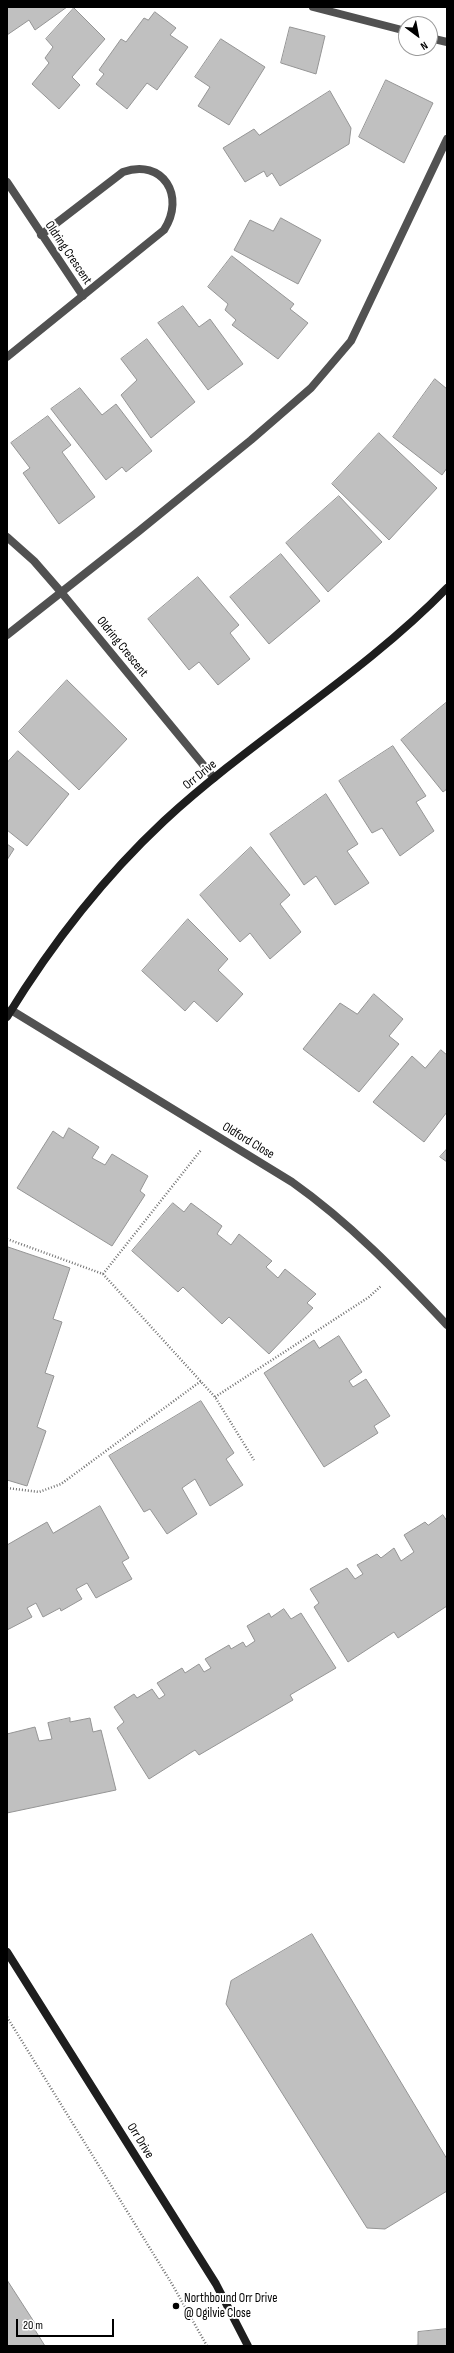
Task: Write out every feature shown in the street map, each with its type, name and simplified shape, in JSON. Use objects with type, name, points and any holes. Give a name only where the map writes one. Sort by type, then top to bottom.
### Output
[{"type":"street","points":[[313,7],[398,29]]},
{"type":"street","points":[[7,634],[251,440],[310,388],[350,341],[447,139]]},
{"type":"street","points":[[41,235],[123,172],[134,168],[148,170],[159,175],[167,183],[172,192],[174,203],[172,218],[164,230],[83,296]]},
{"type":"street","name":"Oldring Crescent","points":[[7,182],[83,296],[7,357]]},
{"type":"street","name":"Oldring Crescent","points":[[7,537],[34,561],[61,592],[214,778]]},
{"type":"street","name":"Orr Drive","points":[[9,1014],[54,944],[83,907],[115,869],[164,821],[214,778],[372,656],[447,588]]},
{"type":"street","name":"Oldford Close","points":[[9,1014],[292,1182],[345,1222],[397,1272],[447,1325]]},
{"type":"street","name":"Orr Drive","points":[[7,1952],[216,2284],[248,2346]]},
{"type":"path","points":[[103,1274],[197,1155],[211,1133]]},
{"type":"path","points":[[7,1239],[103,1274],[215,1397],[254,1460]]},
{"type":"path","points":[[215,1397],[369,1297],[397,1272]]},
{"type":"path","points":[[7,1488],[39,1492],[61,1484],[201,1381]]},
{"type":"path","points":[[7,2017],[172,2284],[207,2346]]},
{"type":"building","points":[[7,7],[67,7],[35,30],[29,20],[7,35]]},
{"type":"building","points":[[74,8],[105,39],[72,77],[80,85],[59,109],[32,84],[49,63],[45,58],[53,47],[46,39]]},
{"type":"building","points":[[155,12],[176,28],[170,35],[188,47],[157,90],[147,83],[127,109],[96,84],[104,74],[99,70],[121,39],[126,42],[144,18],[148,20]]},
{"type":"building","points":[[290,27],[325,36],[316,74],[281,63]]},
{"type":"building","points":[[221,39],[265,67],[229,125],[198,106],[210,87],[195,77]]},
{"type":"building","points":[[386,80],[433,103],[404,163],[359,137]]},
{"type":"building","points":[[330,91],[351,128],[349,144],[280,186],[272,173],[267,177],[264,171],[245,182],[223,148],[254,129],[259,135]]},
{"type":"building","points":[[281,218],[321,240],[298,284],[234,250],[250,220],[273,231]]},
{"type":"building","points":[[232,256],[294,304],[290,309],[308,323],[278,359],[232,325],[236,320],[225,310],[228,304],[208,287]]},
{"type":"building","points":[[183,306],[199,327],[210,319],[243,364],[208,390],[158,323]]},
{"type":"building","points":[[147,339],[195,402],[151,438],[121,395],[137,380],[121,359]]},
{"type":"building","points":[[435,379],[447,389],[447,468],[442,475],[393,437]]},
{"type":"building","points":[[80,388],[102,415],[116,404],[152,451],[126,472],[122,467],[106,480],[51,409]]},
{"type":"building","points":[[48,416],[71,445],[62,452],[95,497],[59,524],[23,473],[30,468],[11,443]]},
{"type":"building","points":[[379,433],[437,488],[389,540],[332,484]]},
{"type":"building","points":[[339,496],[382,542],[328,592],[286,543]]},
{"type":"building","points":[[281,554],[320,601],[269,644],[230,597]]},
{"type":"building","points":[[198,577],[239,625],[230,633],[250,659],[218,685],[199,662],[189,670],[148,619]]},
{"type":"building","points":[[67,680],[127,739],[79,790],[19,732]]},
{"type":"building","points":[[447,702],[447,789],[443,792],[401,740]]},
{"type":"building","points":[[393,746],[426,796],[416,802],[434,831],[400,856],[382,828],[372,833],[339,781]]},
{"type":"building","points":[[18,751],[69,794],[27,846],[7,830],[7,763]]},
{"type":"building","points":[[326,794],[358,844],[347,851],[369,883],[335,905],[316,876],[304,885],[270,834]]},
{"type":"building","points":[[7,844],[14,849],[7,860]]},
{"type":"building","points":[[251,847],[290,895],[280,904],[301,932],[270,959],[250,933],[240,942],[200,895]]},
{"type":"building","points":[[188,919],[228,959],[218,970],[243,994],[217,1022],[194,1001],[185,1011],[142,971]]},
{"type":"building","points":[[374,994],[403,1019],[389,1036],[399,1044],[359,1092],[303,1049],[340,1003],[357,1014]]},
{"type":"building","points":[[441,1050],[447,1055],[447,1112],[424,1142],[373,1102],[412,1056],[425,1068]]},
{"type":"building","points":[[69,1128],[99,1147],[92,1158],[105,1165],[112,1154],[148,1176],[140,1191],[145,1195],[112,1246],[17,1188],[53,1131],[63,1138]]},
{"type":"building","points":[[447,1149],[447,1162],[440,1157]]},
{"type":"building","points":[[173,1203],[184,1212],[191,1203],[222,1226],[217,1234],[231,1245],[239,1234],[272,1261],[266,1267],[278,1278],[285,1269],[316,1294],[307,1303],[313,1308],[269,1354],[229,1317],[222,1324],[183,1287],[178,1292],[132,1251]]},
{"type":"building","points":[[8,1247],[70,1268],[53,1319],[62,1322],[45,1373],[54,1376],[37,1427],[46,1431],[27,1486],[7,1480]]},
{"type":"building","points":[[339,1336],[362,1372],[349,1381],[353,1387],[366,1379],[390,1416],[374,1426],[378,1433],[324,1467],[264,1373],[314,1340],[319,1348]]},
{"type":"building","points":[[201,1401],[234,1453],[226,1459],[243,1485],[210,1506],[195,1479],[182,1488],[197,1514],[167,1534],[150,1509],[144,1512],[109,1456]]},
{"type":"building","points":[[100,1506],[129,1558],[122,1562],[132,1579],[96,1598],[87,1583],[76,1589],[82,1599],[61,1611],[60,1608],[43,1617],[36,1603],[27,1608],[32,1617],[7,1630],[7,1545],[47,1522],[53,1533]]},
{"type":"building","points":[[443,1515],[447,1521],[447,1606],[398,1638],[394,1632],[348,1662],[314,1607],[319,1603],[310,1589],[347,1568],[355,1579],[363,1574],[357,1565],[377,1554],[381,1558],[394,1548],[401,1561],[414,1552],[404,1535],[425,1522],[428,1525]]},
{"type":"building","points":[[284,1609],[291,1619],[301,1613],[336,1668],[290,1695],[293,1700],[199,1755],[195,1750],[149,1779],[117,1728],[124,1722],[114,1707],[134,1694],[137,1698],[152,1689],[159,1699],[165,1695],[157,1683],[182,1668],[185,1673],[199,1664],[204,1672],[211,1668],[205,1659],[229,1645],[231,1649],[243,1642],[246,1647],[255,1641],[247,1626],[269,1613],[271,1617]]},
{"type":"building","points":[[70,1718],[70,1722],[90,1718],[93,1732],[101,1730],[116,1790],[7,1813],[7,1734],[35,1727],[39,1741],[52,1739],[48,1723]]},
{"type":"building","points":[[312,1934],[447,2159],[447,2191],[385,2229],[367,2228],[226,2004],[231,1981]]},
{"type":"building","points":[[7,2280],[38,2328],[35,2330],[45,2346],[7,2346]]},
{"type":"building","points":[[447,2329],[447,2346],[412,2346],[418,2345],[418,2332]]},
{"type":"place","name":"Northbound Orr Drive @ Ogilvie Close","points":[[176,2306]]}]
